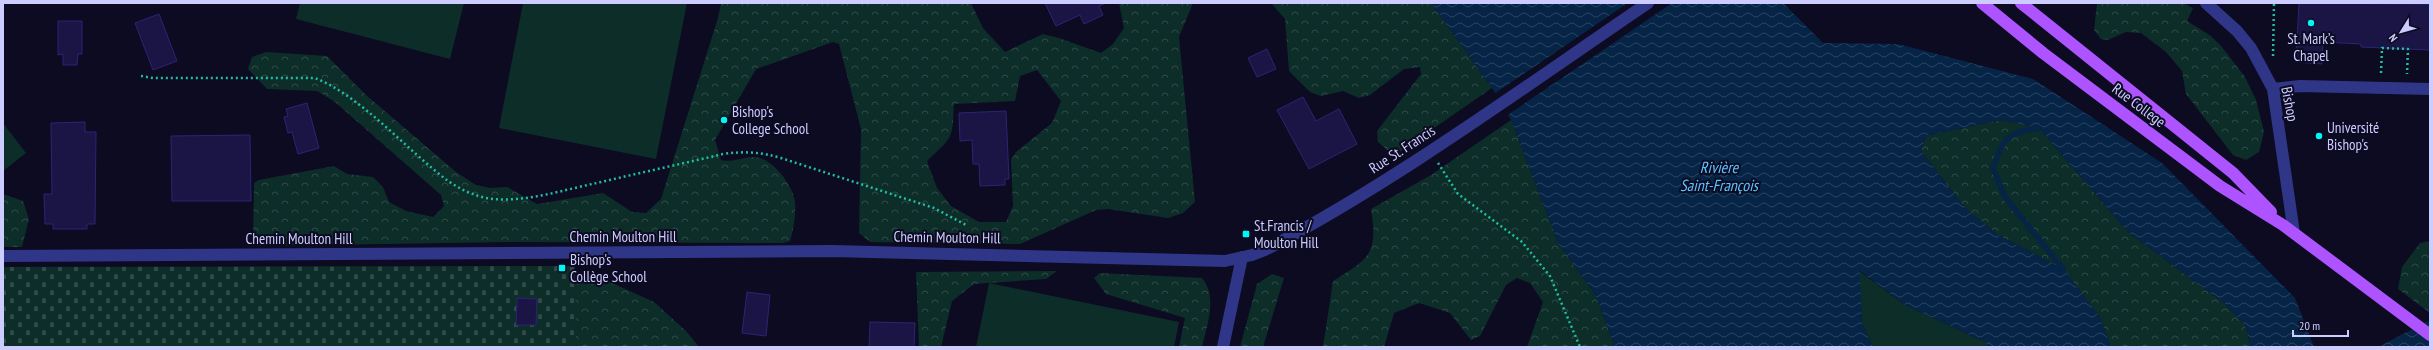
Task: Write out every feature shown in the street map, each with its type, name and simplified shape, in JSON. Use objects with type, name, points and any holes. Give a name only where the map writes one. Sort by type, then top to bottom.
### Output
[{"type":"main road","name":"Rue College","points":[[1982,3],[2043,53],[2214,181],[2283,225],[2430,335]]},
{"type":"main road","name":"Rue College","points":[[2020,3],[2234,173],[2283,225]]},
{"type":"street","name":"Rue St. Francis","points":[[1242,257],[1265,250],[1318,221],[1477,119],[1648,3]]},
{"type":"street","name":"Bishop","points":[[2206,3],[2237,31],[2251,48],[2273,89],[2294,233]]},
{"type":"street","points":[[2273,89],[2300,86],[2430,89]]},
{"type":"street","name":"Chemin Moulton Hill","points":[[3,256],[833,251],[976,253],[1206,261],[1226,261],[1242,257]]},
{"type":"street","points":[[1223,347],[1242,257]]},
{"type":"path","points":[[2274,3],[2274,62]]},
{"type":"path","points":[[2380,88],[2382,48],[2408,49],[2406,89]]},
{"type":"path","points":[[141,76],[153,78],[315,78],[330,84],[353,101],[448,181],[467,193],[487,198],[511,199],[557,192],[723,154],[745,151],[760,152],[781,158],[934,208],[968,226]]},
{"type":"path","points":[[1434,156],[1458,194],[1522,242],[1550,276],[1580,347]]},
{"type":"green space","points":[[300,3],[464,3],[450,59],[296,19]]},
{"type":"green space","points":[[523,3],[687,3],[656,159],[499,128]]},
{"type":"green space","points":[[721,3],[971,3],[983,28],[1005,52],[1043,34],[1101,53],[1113,44],[1124,28],[1119,3],[1193,3],[1179,37],[1195,202],[1183,213],[1168,218],[1108,209],[1096,210],[1020,244],[870,242],[859,233],[861,129],[839,44],[833,42],[756,69],[715,140],[721,160],[729,161],[754,157],[761,158],[774,167],[786,180],[795,202],[793,231],[790,241],[783,243],[515,242],[255,246],[253,243],[254,183],[259,180],[334,166],[347,174],[373,177],[383,187],[389,202],[406,211],[433,217],[444,206],[441,195],[335,102],[317,91],[267,89],[248,69],[252,57],[266,52],[327,56],[366,95],[456,172],[476,185],[490,188],[507,187],[537,204],[603,193],[632,212],[646,213],[661,199],[718,18]],"holes":[[[1037,70],[1061,101],[1052,123],[1016,152],[1011,160],[1013,206],[1006,222],[979,222],[951,206],[937,188],[927,161],[950,136],[953,124],[954,104],[1015,101],[1020,76]]]},
{"type":"green space","points":[[1271,3],[1431,3],[1492,88],[1398,153],[1387,150],[1378,142],[1377,131],[1421,74],[1420,67],[1404,69],[1370,95],[1359,98],[1343,91],[1321,96],[1310,92],[1289,71],[1285,19]]},
{"type":"green space","points":[[2097,3],[2183,3],[2193,8],[2187,21],[2211,36],[2222,47],[2245,77],[2256,100],[2264,132],[2259,152],[2246,160],[2233,155],[2186,94],[2182,71],[2166,52],[2141,33],[2126,32],[2108,40],[2101,39],[2094,30]]},
{"type":"green space","points":[[1511,120],[1558,243],[1595,294],[1615,347],[1527,347],[1543,302],[1530,283],[1517,278],[1506,285],[1480,336],[1471,340],[1450,313],[1419,303],[1394,313],[1384,347],[1323,347],[1333,281],[1363,260],[1372,245],[1373,224],[1371,209],[1431,175]]},
{"type":"green space","points":[[2000,120],[2039,128],[2128,232],[2225,304],[2245,325],[2251,347],[2111,347],[2099,316],[2063,269],[1998,235],[1966,209],[1921,151],[1926,136]]},
{"type":"green space","points":[[3,123],[26,153],[3,171]]},
{"type":"green space","points":[[3,194],[23,201],[29,219],[22,247],[3,247]]},
{"type":"green space","points":[[2430,241],[2430,313],[2398,289],[2402,267],[2420,243]]},
{"type":"green space","points":[[575,266],[576,347],[3,347],[3,267]]},
{"type":"green space","points":[[1057,271],[1046,279],[974,284],[952,301],[941,347],[919,347],[916,272]]},
{"type":"green space","points":[[1859,271],[1905,305],[1985,342],[1990,347],[1873,347],[1862,323]]},
{"type":"green space","points":[[1100,273],[1202,278],[1207,286],[1209,294],[1210,311],[1202,347],[1179,347],[1185,318],[1106,294],[1094,278]]},
{"type":"green space","points":[[1272,274],[1284,278],[1263,347],[1240,347],[1257,284]]},
{"type":"green space","points":[[557,276],[610,282],[654,302],[686,331],[699,347],[563,347]]},
{"type":"green space","points":[[989,283],[1179,322],[1174,347],[976,347]]},
{"type":"water","name":"Rivière Saint-François","points":[[1431,3],[1783,3],[1823,43],[1898,44],[2033,79],[2162,163],[2295,298],[2314,347],[2251,347],[2245,325],[2225,304],[2128,232],[2039,128],[2000,120],[1926,136],[1921,151],[1966,209],[1998,235],[2063,269],[2099,316],[2111,347],[1990,347],[1985,342],[1905,305],[1860,271],[1862,323],[1873,347],[1615,347],[1595,294],[1558,243],[1511,120],[1492,88]]},
{"type":"water","points":[[2430,320],[2430,347],[2378,347]]},
{"type":"pier","points":[[1628,3],[1672,3],[1506,116],[1494,94]]},
{"type":"building","points":[[1045,3],[1106,3],[1099,6],[1103,15],[1084,24],[1080,15],[1056,26]]},
{"type":"building","points":[[2299,3],[2430,4],[2430,50],[2361,47],[2361,44],[2323,42],[2322,64],[2296,62]]},
{"type":"building","points":[[159,14],[177,61],[153,70],[135,23]]},
{"type":"building","points":[[58,21],[82,21],[82,54],[78,54],[77,65],[63,65],[63,54],[58,55]]},
{"type":"building","points":[[1267,49],[1276,69],[1257,77],[1248,58]]},
{"type":"building","points":[[1303,97],[1316,121],[1339,109],[1357,144],[1309,169],[1277,110]]},
{"type":"building","points":[[307,103],[319,148],[298,154],[292,132],[288,133],[284,117],[288,116],[286,109]]},
{"type":"building","points":[[1006,111],[1009,179],[1005,179],[1005,185],[980,186],[979,164],[973,164],[972,140],[960,141],[959,113]]},
{"type":"building","points":[[85,122],[85,132],[96,132],[95,224],[87,224],[87,229],[53,229],[53,224],[45,224],[44,194],[52,194],[51,123]]},
{"type":"building","points":[[250,135],[251,201],[172,201],[171,136]]},
{"type":"building","points":[[747,292],[770,295],[766,336],[742,333]]},
{"type":"building","points":[[517,298],[537,299],[536,325],[516,325]]},
{"type":"building","points":[[870,322],[915,323],[914,347],[869,347]]},
{"type":"waterway","points":[[2039,128],[2020,132],[2008,138],[2000,149],[1993,168],[2005,197],[2063,269]]},
{"type":"place","name":"St. Mark’s Chapel","points":[[2311,23]]},
{"type":"place","name":"Bishop's College School","points":[[724,120]]},
{"type":"place","name":"Université Bishop's","points":[[2319,136]]},
{"type":"place","name":"St.Francis / Moulton Hill","points":[[1246,234]]},
{"type":"place","name":"Bishop's Collège School","points":[[562,268]]}]
